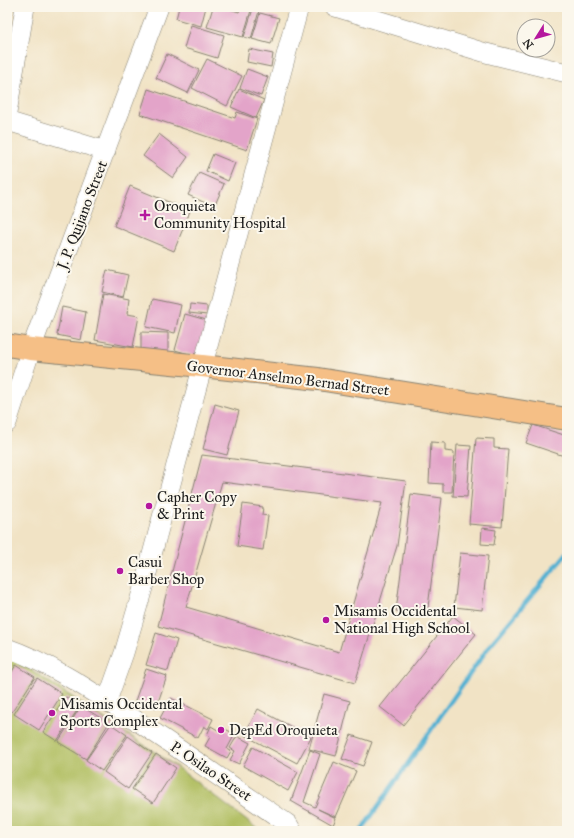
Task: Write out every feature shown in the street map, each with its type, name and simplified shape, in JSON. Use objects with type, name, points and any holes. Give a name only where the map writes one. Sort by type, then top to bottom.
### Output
[{"type":"main road","name":"Governor Anselmo Bernad Street","points":[[7,345],[31,349],[318,379],[567,419]]},
{"type":"street","points":[[7,113],[26,7]]},
{"type":"street","name":"J. P. Quijano Street","points":[[7,423],[31,349],[159,7]]},
{"type":"street","points":[[107,701],[144,588],[299,7]]},
{"type":"street","points":[[335,7],[486,52],[567,73]]},
{"type":"street","points":[[7,121],[106,151]]},
{"type":"street","name":"P. Osilao Street","points":[[7,648],[53,670],[107,701],[290,827]]},
{"type":"green space","name":"Misamis Occidental Sports Complex","points":[[7,657],[18,661],[174,765],[260,831],[7,831]]},
{"type":"building","points":[[179,7],[206,7],[201,26],[176,19]]},
{"type":"building","points":[[213,7],[223,7],[239,12],[241,7],[252,7],[243,37],[207,27]]},
{"type":"building","points":[[253,9],[259,11],[251,39],[244,37]]},
{"type":"building","points":[[260,13],[279,18],[271,44],[252,39]]},
{"type":"building","points":[[191,25],[224,35],[217,58],[184,48]]},
{"type":"building","points":[[249,49],[273,54],[271,67],[247,62]]},
{"type":"building","points":[[167,54],[199,70],[188,93],[156,78]]},
{"type":"building","points":[[207,59],[242,76],[227,106],[192,88]]},
{"type":"building","points":[[247,69],[268,77],[261,96],[240,88]]},
{"type":"building","points":[[148,89],[235,118],[237,112],[257,119],[247,150],[140,114]]},
{"type":"building","points":[[239,89],[264,100],[256,118],[231,107]]},
{"type":"building","points":[[159,134],[188,157],[173,178],[143,156]]},
{"type":"building","points":[[213,154],[235,163],[228,181],[206,171]]},
{"type":"building","points":[[199,173],[224,184],[214,207],[188,195]]},
{"type":"building","name":"Oroquieta Community Hospital","points":[[130,186],[190,211],[174,251],[114,226]]},
{"type":"building","points":[[107,270],[128,275],[123,297],[102,292]]},
{"type":"building","points":[[103,294],[129,299],[127,314],[139,316],[133,347],[95,340]]},
{"type":"building","points":[[152,299],[181,305],[175,333],[146,327]]},
{"type":"building","points":[[190,304],[207,306],[207,315],[189,313]]},
{"type":"building","points":[[62,307],[86,312],[81,340],[57,335]]},
{"type":"building","points":[[185,314],[210,321],[200,357],[175,350]]},
{"type":"building","points":[[141,332],[168,333],[168,353],[141,353]]},
{"type":"building","points":[[215,404],[239,411],[227,455],[203,449]]},
{"type":"building","points":[[533,425],[567,436],[567,457],[526,443]]},
{"type":"building","points":[[476,438],[494,439],[494,448],[508,449],[502,527],[469,524]]},
{"type":"building","points":[[431,442],[445,443],[445,451],[454,452],[452,492],[443,492],[443,484],[429,483]]},
{"type":"building","points":[[457,445],[471,446],[467,497],[453,496]]},
{"type":"building","points":[[202,455],[406,481],[397,546],[355,683],[158,626]],"holes":[[[222,482],[382,503],[339,652],[186,607]]]},
{"type":"building","points":[[411,494],[442,498],[427,615],[396,611]]},
{"type":"building","points":[[243,504],[263,507],[262,515],[268,516],[263,550],[237,546]]},
{"type":"building","points":[[482,528],[496,530],[494,545],[481,544]]},
{"type":"building","points":[[460,553],[488,556],[482,610],[454,607]]},
{"type":"building","points":[[453,616],[476,634],[403,725],[380,707]]},
{"type":"building","points":[[156,633],[177,640],[168,671],[146,665]]},
{"type":"building","points":[[16,665],[35,677],[12,712],[7,709],[7,680]]},
{"type":"building","points":[[146,669],[167,676],[156,708],[135,701]]},
{"type":"building","points":[[37,678],[62,694],[39,730],[14,714]]},
{"type":"building","points":[[324,694],[350,701],[336,756],[309,749]]},
{"type":"building","points":[[66,697],[80,706],[57,741],[43,732]]},
{"type":"building","points":[[171,698],[213,719],[208,729],[204,726],[198,738],[160,718]]},
{"type":"building","points":[[81,706],[109,723],[86,759],[58,742]]},
{"type":"building","points":[[258,709],[311,737],[297,763],[244,735]]},
{"type":"building","points":[[111,724],[127,735],[102,771],[86,760]]},
{"type":"building","points":[[211,726],[221,732],[223,728],[235,734],[227,749],[231,751],[227,758],[205,746],[210,737],[207,735]]},
{"type":"building","points":[[351,735],[372,742],[363,766],[342,759]]},
{"type":"building","points":[[128,736],[152,753],[128,789],[104,772]]},
{"type":"building","points":[[237,736],[250,743],[239,764],[230,760],[235,751],[230,748]]},
{"type":"building","points":[[253,747],[298,772],[288,791],[243,766]]},
{"type":"building","points":[[310,750],[320,754],[304,802],[315,807],[334,762],[356,771],[336,817],[318,809],[336,818],[333,825],[291,801]]},
{"type":"building","points":[[156,754],[176,768],[153,803],[132,789]]},
{"type":"waterway","points":[[361,831],[490,645],[567,553]]},
{"type":"place","name":"Oroquieta Community Hospital","points":[[145,215]]},
{"type":"place","name":"Capher Copy & Print","points":[[149,506]]},
{"type":"place","name":"Casui Barber Shop","points":[[120,571]]},
{"type":"place","name":"Misamis Occidental National High School","points":[[326,620]]},
{"type":"place","name":"Misamis Occidental Sports Complex","points":[[52,713]]},
{"type":"place","name":"DepEd Oroquieta","points":[[221,730]]}]
